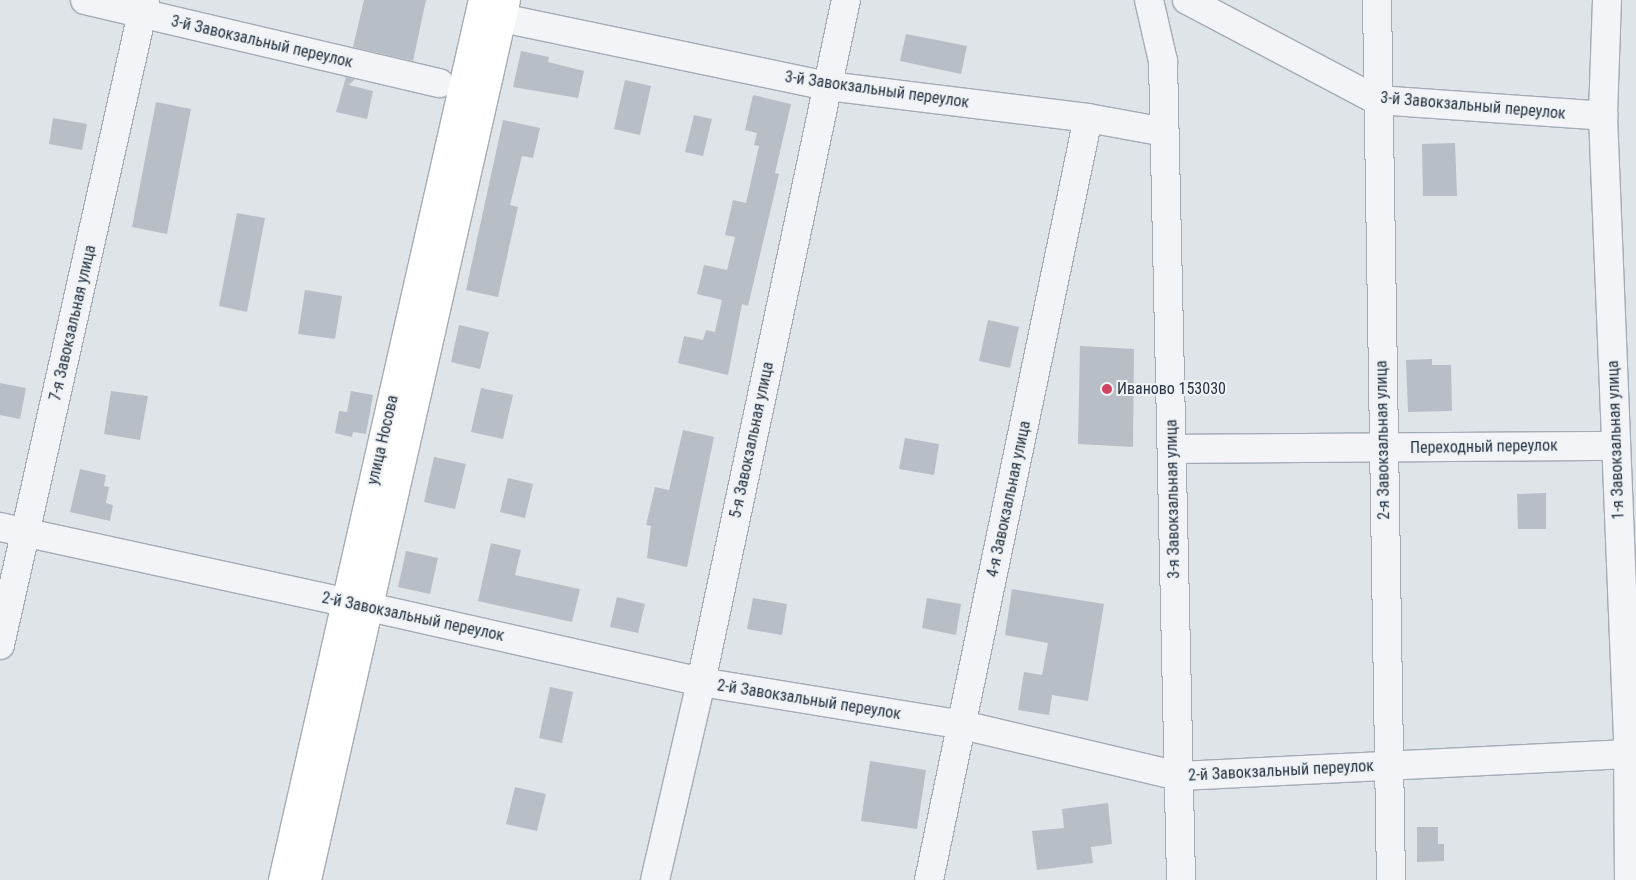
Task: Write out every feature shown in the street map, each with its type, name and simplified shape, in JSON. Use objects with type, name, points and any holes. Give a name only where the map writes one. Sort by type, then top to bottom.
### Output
[{"type":"main road","name":"улица Носова","points":[[283,880],[357,605],[493,8]]},
{"type":"main road","name":"улица Носова","points":[[307,880],[357,605]]},
{"type":"street","name":"3-й Завокзальный переулок","points":[[85,0],[144,7],[439,83]]},
{"type":"street","name":"5-я Завокзальная улица","points":[[655,880],[701,682],[846,0]]},
{"type":"street","name":"3-я Завокзальная улица","points":[[1149,0],[1163,61],[1181,880]]},
{"type":"street","name":"3-й Завокзальный переулок","points":[[1187,0],[1377,100],[1603,116]]},
{"type":"street","name":"2-я Завокзальная улица","points":[[1377,0],[1377,100],[1391,880]]},
{"type":"street","name":"1-я Завокзальная улица","points":[[1607,0],[1603,116],[1628,754],[1629,880]]},
{"type":"street","name":"7-я Завокзальная улица","points":[[0,645],[13,530],[144,7]]},
{"type":"street","name":"3-й Завокзальный переулок","points":[[493,8],[828,86],[1088,118],[1165,132]]},
{"type":"street","name":"4-я Завокзальная улица","points":[[929,880],[963,725],[1088,118]]},
{"type":"street","name":"Переходный переулок","points":[[1172,449],[1616,446]]},
{"type":"street","name":"2-й Завокзальный переулок","points":[[13,530],[701,682],[963,725],[1179,776],[1628,754]]},
{"type":"building","points":[[364,0],[426,0],[413,61],[353,47]]},
{"type":"building","points":[[906,34],[967,46],[961,74],[900,61]]},
{"type":"building","points":[[521,51],[549,57],[548,62],[584,71],[578,98],[513,87]]},
{"type":"building","points":[[346,77],[355,79],[349,85],[373,91],[367,119],[336,112]]},
{"type":"building","points":[[625,80],[651,86],[640,135],[614,129]]},
{"type":"building","points":[[753,95],[791,104],[775,173],[779,174],[748,306],[742,304],[728,375],[678,363],[684,336],[703,340],[706,330],[715,332],[722,300],[697,294],[704,265],[727,270],[735,237],[725,235],[733,200],[746,203],[759,146],[754,145],[757,133],[745,130]]},
{"type":"building","points":[[156,102],[191,109],[167,234],[132,227]]},
{"type":"building","points":[[694,115],[712,119],[703,156],[685,152]]},
{"type":"building","points":[[53,118],[87,124],[82,150],[49,144]]},
{"type":"building","points":[[503,120],[540,128],[533,158],[522,156],[510,205],[518,207],[498,297],[466,290]]},
{"type":"building","points":[[1455,143],[1457,196],[1423,196],[1422,144]]},
{"type":"building","points":[[237,213],[265,218],[247,312],[219,306]]},
{"type":"building","points":[[305,290],[342,296],[335,339],[298,334]]},
{"type":"building","points":[[988,320],[1019,327],[1010,368],[979,361]]},
{"type":"building","points":[[459,325],[489,332],[480,369],[451,362]]},
{"type":"building","points":[[1080,346],[1134,349],[1133,447],[1078,444]]},
{"type":"building","points":[[1432,359],[1432,365],[1451,365],[1452,411],[1408,412],[1406,360]]},
{"type":"building","points":[[0,383],[26,388],[20,419],[0,415]]},
{"type":"building","points":[[481,388],[513,395],[503,439],[471,432]]},
{"type":"building","points":[[111,391],[148,396],[140,440],[104,434]]},
{"type":"building","points":[[351,391],[373,395],[366,434],[353,432],[352,437],[335,433],[339,411],[347,412]]},
{"type":"building","points":[[683,430],[714,437],[687,567],[647,558],[651,526],[646,525],[655,487],[669,490]]},
{"type":"building","points":[[905,438],[939,444],[934,475],[899,469]]},
{"type":"building","points":[[434,457],[466,464],[455,509],[424,502]]},
{"type":"building","points":[[80,469],[106,475],[104,486],[109,487],[106,503],[113,505],[110,521],[70,512]]},
{"type":"building","points":[[508,478],[533,484],[525,518],[500,512]]},
{"type":"building","points":[[1546,493],[1546,529],[1518,529],[1517,494]]},
{"type":"building","points":[[491,543],[521,550],[515,575],[580,589],[572,622],[478,601]]},
{"type":"building","points":[[406,551],[438,558],[430,594],[398,587]]},
{"type":"building","points":[[1012,589],[1104,604],[1088,701],[1052,695],[1049,715],[1018,710],[1024,672],[1042,675],[1048,643],[1005,635]]},
{"type":"building","points":[[617,597],[645,604],[638,633],[610,627]]},
{"type":"building","points":[[753,598],[787,604],[782,635],[747,629]]},
{"type":"building","points":[[927,598],[961,604],[956,635],[922,628]]},
{"type":"building","points":[[550,687],[573,692],[562,743],[539,738]]},
{"type":"building","points":[[870,761],[926,770],[917,829],[861,821]]},
{"type":"building","points":[[515,787],[546,794],[537,831],[506,824]]},
{"type":"building","points":[[1108,803],[1112,844],[1091,847],[1093,863],[1037,870],[1032,831],[1064,828],[1062,809]]},
{"type":"building","points":[[1417,827],[1438,827],[1438,844],[1444,844],[1444,861],[1417,862]]},
{"type":"place","name":"Иваново 153030","points":[[1107,389]]}]
